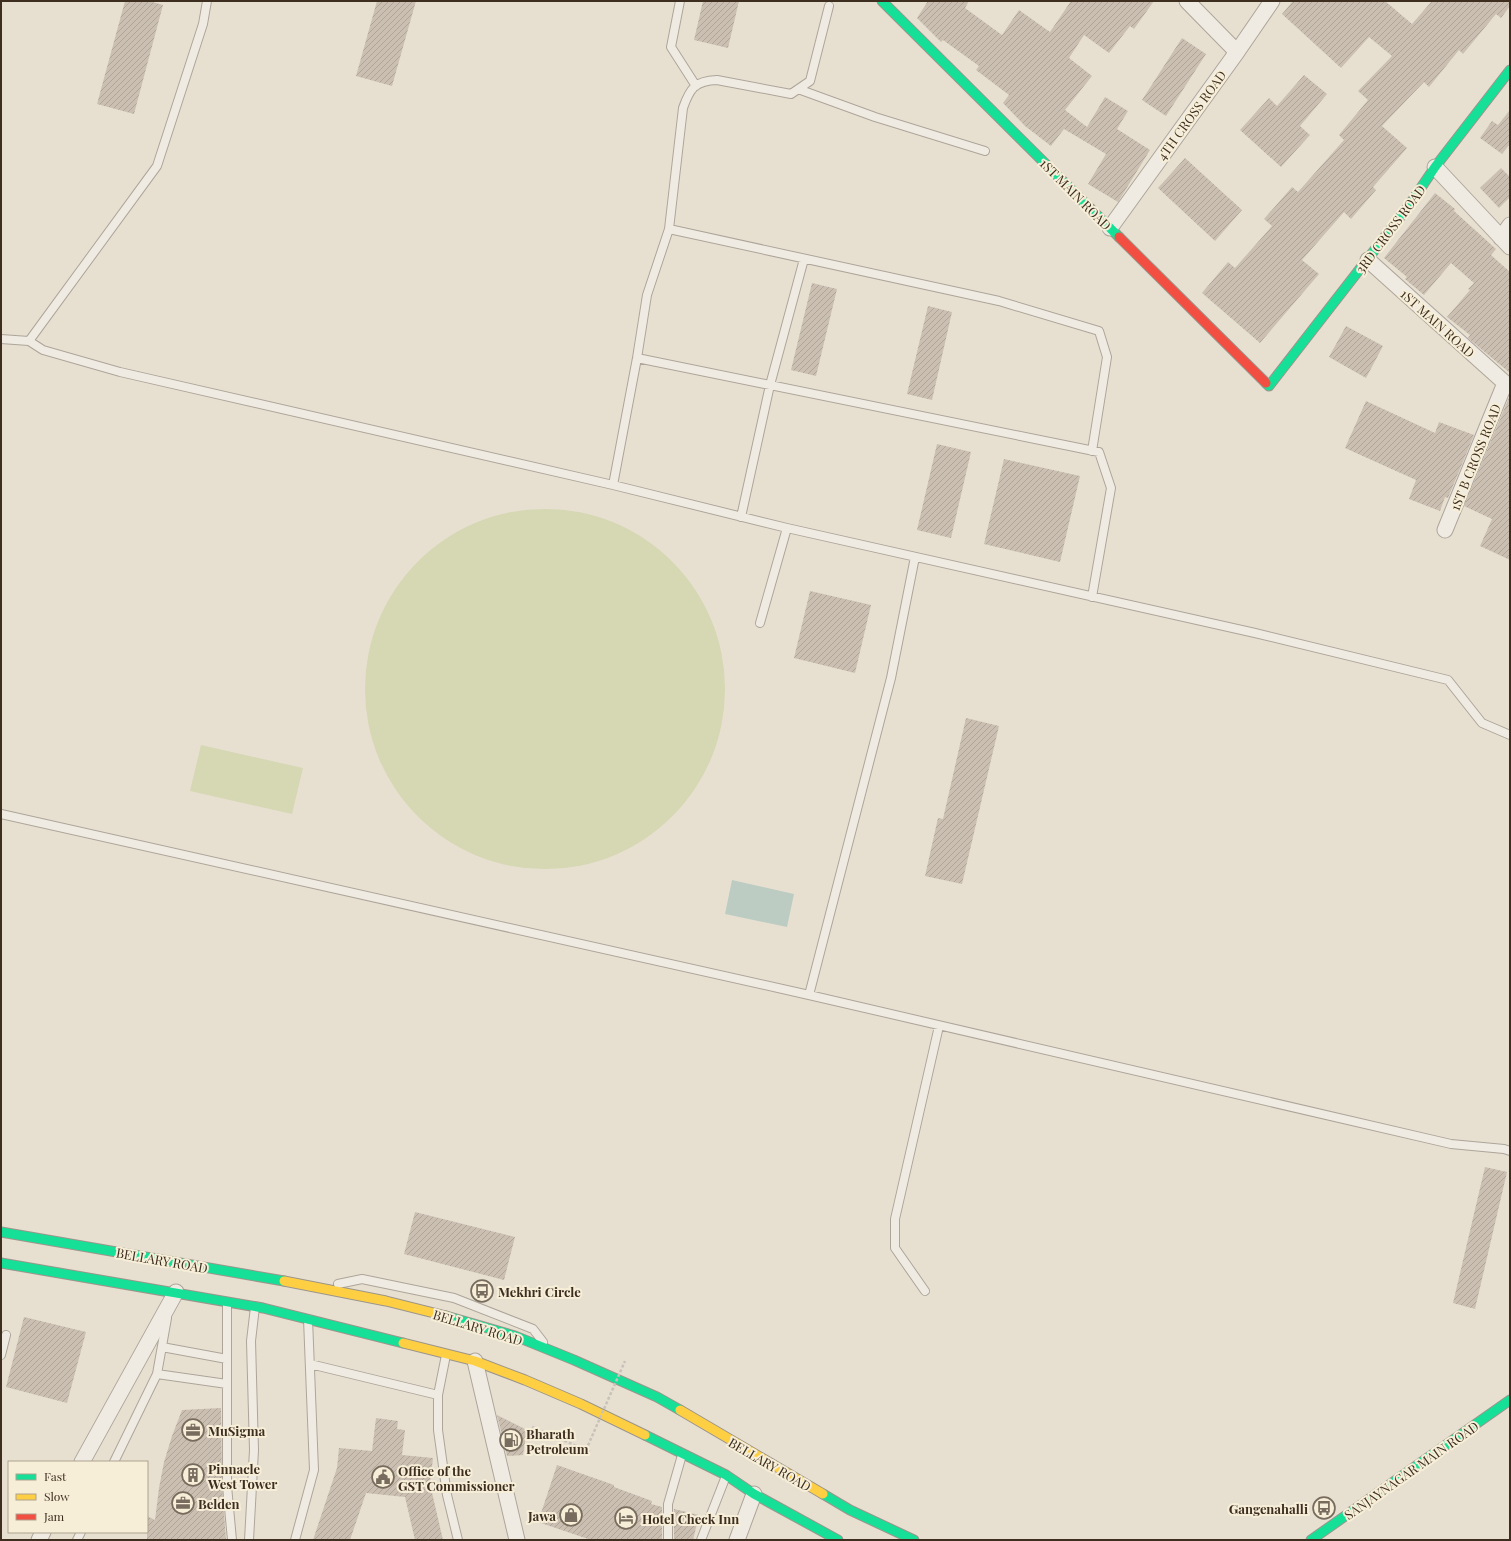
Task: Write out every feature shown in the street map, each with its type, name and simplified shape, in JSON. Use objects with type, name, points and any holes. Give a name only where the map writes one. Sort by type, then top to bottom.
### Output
[{"type":"main road","name":"1ST MAIN ROAD","points":[[882,1],[1269,386]]},
{"type":"main road","name":"3RD CROSS ROAD","points":[[1269,386],[1368,260],[1408,207],[1435,167],[1510,70]]},
{"type":"main road","name":"BELLARY ROAD","points":[[1,1232],[321,1288],[386,1301],[515,1336],[657,1397],[850,1510],[914,1540]]},
{"type":"main road","points":[[1,1263],[172,1299],[227,1302],[255,1307],[475,1361],[581,1404],[726,1476],[754,1494],[838,1540]]},
{"type":"main road","name":"SANJAYNAGAR MAIN ROAD","points":[[1311,1540],[1510,1400]]},
{"type":"street","points":[[1187,1],[1237,52]]},
{"type":"street","name":"4TH CROSS ROAD","points":[[1110,228],[1272,1]]},
{"type":"street","points":[[1435,167],[1505,242]]},
{"type":"street","points":[[1505,242],[1510,225]]},
{"type":"street","name":"1ST MAIN ROAD","points":[[1368,260],[1508,385]]},
{"type":"street","name":"1ST B CROSS ROAD","points":[[1445,530],[1508,385]]},
{"type":"street","points":[[83,1461],[172,1299]]},
{"type":"street","points":[[475,1361],[517,1540]]},
{"type":"street","points":[[737,1540],[754,1494]]},
{"type":"lane","points":[[30,341],[157,166],[203,24],[207,1]]},
{"type":"lane","points":[[680,1],[670,47],[696,86]]},
{"type":"lane","points":[[613,485],[637,358],[647,294],[668,229],[683,108],[689,91],[705,80],[717,80],[791,94],[810,81],[828,6]]},
{"type":"lane","points":[[798,89],[875,117],[985,152]]},
{"type":"lane","points":[[668,229],[999,301],[1099,331],[1107,357],[1092,451]]},
{"type":"lane","points":[[741,517],[770,385],[804,259]]},
{"type":"lane","points":[[1,339],[30,341],[43,350],[120,372],[613,485],[786,528],[1255,633],[1448,680],[1482,723],[1510,734]]},
{"type":"lane","points":[[637,358],[1099,452],[1110,488],[1092,597]]},
{"type":"lane","points":[[760,623],[786,528]]},
{"type":"lane","points":[[809,995],[891,678],[915,557]]},
{"type":"lane","points":[[1,814],[809,995],[1451,1144],[1504,1149],[1510,1151]]},
{"type":"lane","points":[[924,1290],[895,1248],[895,1219],[939,1026]]},
{"type":"lane","points":[[321,1288],[362,1279],[454,1298],[533,1328],[548,1350]]},
{"type":"lane","points":[[114,1461],[157,1374],[172,1299]]},
{"type":"lane","points":[[227,1302],[227,1486],[232,1540]]},
{"type":"lane","points":[[249,1540],[254,1450],[251,1342],[255,1307]]},
{"type":"lane","points":[[295,1540],[314,1470],[308,1319]]},
{"type":"lane","points":[[1,1355],[6,1335]]},
{"type":"lane","points":[[162,1348],[228,1359]]},
{"type":"lane","points":[[446,1354],[438,1395],[438,1430],[447,1495],[458,1540]]},
{"type":"lane","points":[[310,1364],[438,1395]]},
{"type":"lane","points":[[157,1374],[227,1384]]},
{"type":"lane","points":[[668,1540],[668,1504],[682,1454]]},
{"type":"lane","points":[[701,1540],[726,1476]]},
{"type":"path","points":[[586,1450],[625,1361]]},
{"type":"path","points":[[532,1427],[591,1452]]},
{"type":"green space","points":[[527,509],[563,509],[597,516],[630,530],[660,549],[685,574],[704,604],[718,637],[725,671],[725,707],[722,724],[712,758],[685,804],[660,829],[630,848],[597,862],[563,869],[527,869],[493,862],[460,848],[430,829],[405,804],[386,774],[372,741],[365,707],[365,671],[372,637],[386,604],[405,574],[430,549],[460,530],[493,516]]},
{"type":"green space","points":[[201,745],[303,768],[292,814],[190,791]]},
{"type":"shaded area","points":[[732,880],[794,894],[787,927],[725,914]]},
{"type":"building","points":[[125,1],[149,1],[163,5],[134,114],[97,104]]},
{"type":"building","points":[[377,1],[416,1],[392,86],[356,76]]},
{"type":"building","points":[[703,1],[739,1],[728,48],[694,40]]},
{"type":"building","points":[[928,1],[969,1],[965,8],[1002,35],[1019,10],[1050,32],[1071,1],[1154,1],[1134,29],[1130,26],[1109,53],[1084,35],[1069,58],[1092,76],[1065,110],[1087,127],[1105,97],[1128,111],[1117,129],[1150,150],[1118,202],[1088,184],[1106,154],[1064,129],[1051,146],[1025,126],[1003,103],[1009,95],[976,70],[979,66],[943,40],[941,42],[917,18]]},
{"type":"building","points":[[1293,1],[1385,1],[1412,24],[1432,1],[1510,1],[1510,6],[1501,18],[1496,14],[1463,54],[1459,50],[1429,87],[1424,82],[1382,126],[1407,148],[1373,187],[1376,190],[1351,219],[1344,212],[1302,260],[1319,274],[1260,343],[1202,293],[1228,262],[1235,268],[1272,226],[1264,219],[1292,187],[1298,192],[1344,140],[1339,135],[1368,100],[1358,91],[1392,56],[1369,37],[1341,68],[1282,14]]},
{"type":"building","points":[[1182,38],[1206,54],[1166,116],[1142,100]]},
{"type":"building","points":[[1304,75],[1327,94],[1300,126],[1310,135],[1281,167],[1240,130],[1269,98],[1277,106]]},
{"type":"building","points":[[1510,110],[1510,144],[1502,154],[1480,138],[1492,121],[1498,125]]},
{"type":"building","points":[[1185,158],[1242,210],[1215,241],[1158,188]]},
{"type":"building","points":[[1501,168],[1510,177],[1510,197],[1499,208],[1480,188]]},
{"type":"building","points":[[1435,193],[1455,209],[1454,211],[1496,249],[1491,255],[1510,272],[1510,373],[1468,338],[1470,335],[1447,317],[1470,290],[1468,289],[1474,283],[1451,263],[1424,295],[1405,279],[1407,277],[1384,258]]},
{"type":"building","points":[[812,283],[837,289],[816,376],[791,370]]},
{"type":"building","points":[[928,306],[952,312],[932,400],[907,394]]},
{"type":"building","points":[[1346,326],[1383,346],[1366,378],[1329,357]]},
{"type":"building","points":[[1510,395],[1510,560],[1480,546],[1492,519],[1464,506]]},
{"type":"building","points":[[1366,401],[1435,433],[1439,422],[1474,435],[1448,498],[1445,497],[1440,511],[1409,499],[1416,480],[1345,448]]},
{"type":"building","points":[[937,444],[971,452],[951,538],[917,530]]},
{"type":"building","points":[[1004,459],[1080,476],[1060,562],[984,544]]},
{"type":"building","points":[[810,591],[871,605],[855,673],[794,658]]},
{"type":"building","points":[[966,718],[999,726],[962,884],[925,876],[938,818],[943,819]]},
{"type":"building","points":[[1485,1167],[1507,1172],[1475,1309],[1453,1303]]},
{"type":"building","points":[[415,1212],[515,1237],[504,1280],[404,1254]]},
{"type":"building","points":[[24,1317],[86,1332],[67,1403],[6,1387]]},
{"type":"building","name":"Pinnacle West Tower","points":[[221,1408],[222,1486],[226,1540],[147,1540],[148,1516],[155,1520],[164,1462],[182,1410]]},
{"type":"building","points":[[497,1415],[527,1430],[523,1455],[507,1456]]},
{"type":"building","points":[[376,1418],[398,1421],[397,1429],[405,1430],[402,1455],[433,1458],[430,1484],[443,1540],[415,1540],[405,1497],[366,1493],[350,1540],[313,1540],[337,1468],[339,1448],[372,1451]]},
{"type":"building","points":[[557,1465],[614,1485],[614,1487],[652,1501],[651,1504],[662,1507],[662,1540],[591,1540],[538,1522]]},
{"type":"building","points":[[674,1509],[699,1515],[693,1540],[674,1540]]},
{"type":"traffic: fast","points":[[882,1],[1119,237]]},
{"type":"traffic: fast","points":[[1266,383],[1269,386],[1408,207],[1435,167],[1510,70]]},
{"type":"traffic: fast","points":[[1,1232],[284,1281]]},
{"type":"traffic: fast","points":[[1,1263],[263,1308],[403,1343]]},
{"type":"traffic: fast","points":[[446,1316],[515,1336],[574,1360],[657,1397],[680,1410]]},
{"type":"traffic: fast","points":[[1311,1540],[1510,1400]]},
{"type":"traffic: fast","points":[[645,1435],[726,1475],[754,1494],[838,1540]]},
{"type":"traffic: fast","points":[[823,1494],[850,1510],[914,1540]]},
{"type":"traffic: slow","points":[[284,1281],[386,1301],[446,1316]]},
{"type":"traffic: slow","points":[[403,1343],[475,1361],[525,1380],[581,1404],[645,1435]]},
{"type":"traffic: slow","points":[[680,1410],[823,1494]]},
{"type":"traffic: jam","points":[[1119,237],[1266,383]]},
{"type":"place","name":"Mekhri Circle","points":[[482,1291]]},
{"type":"place","name":"MuSigma","points":[[193,1430]]},
{"type":"place","name":"Bharath Petroleum","points":[[511,1440]]},
{"type":"place","name":"Pinnacle West Tower","points":[[193,1475]]},
{"type":"place","name":"Office of the GST Commissioner","points":[[383,1477]]},
{"type":"place","name":"Belden","points":[[183,1503]]},
{"type":"place","name":"Gangenahalli","points":[[1324,1508]]},
{"type":"place","name":"Jawa","points":[[571,1515]]},
{"type":"place","name":"Hotel Check Inn","points":[[626,1518]]}]
